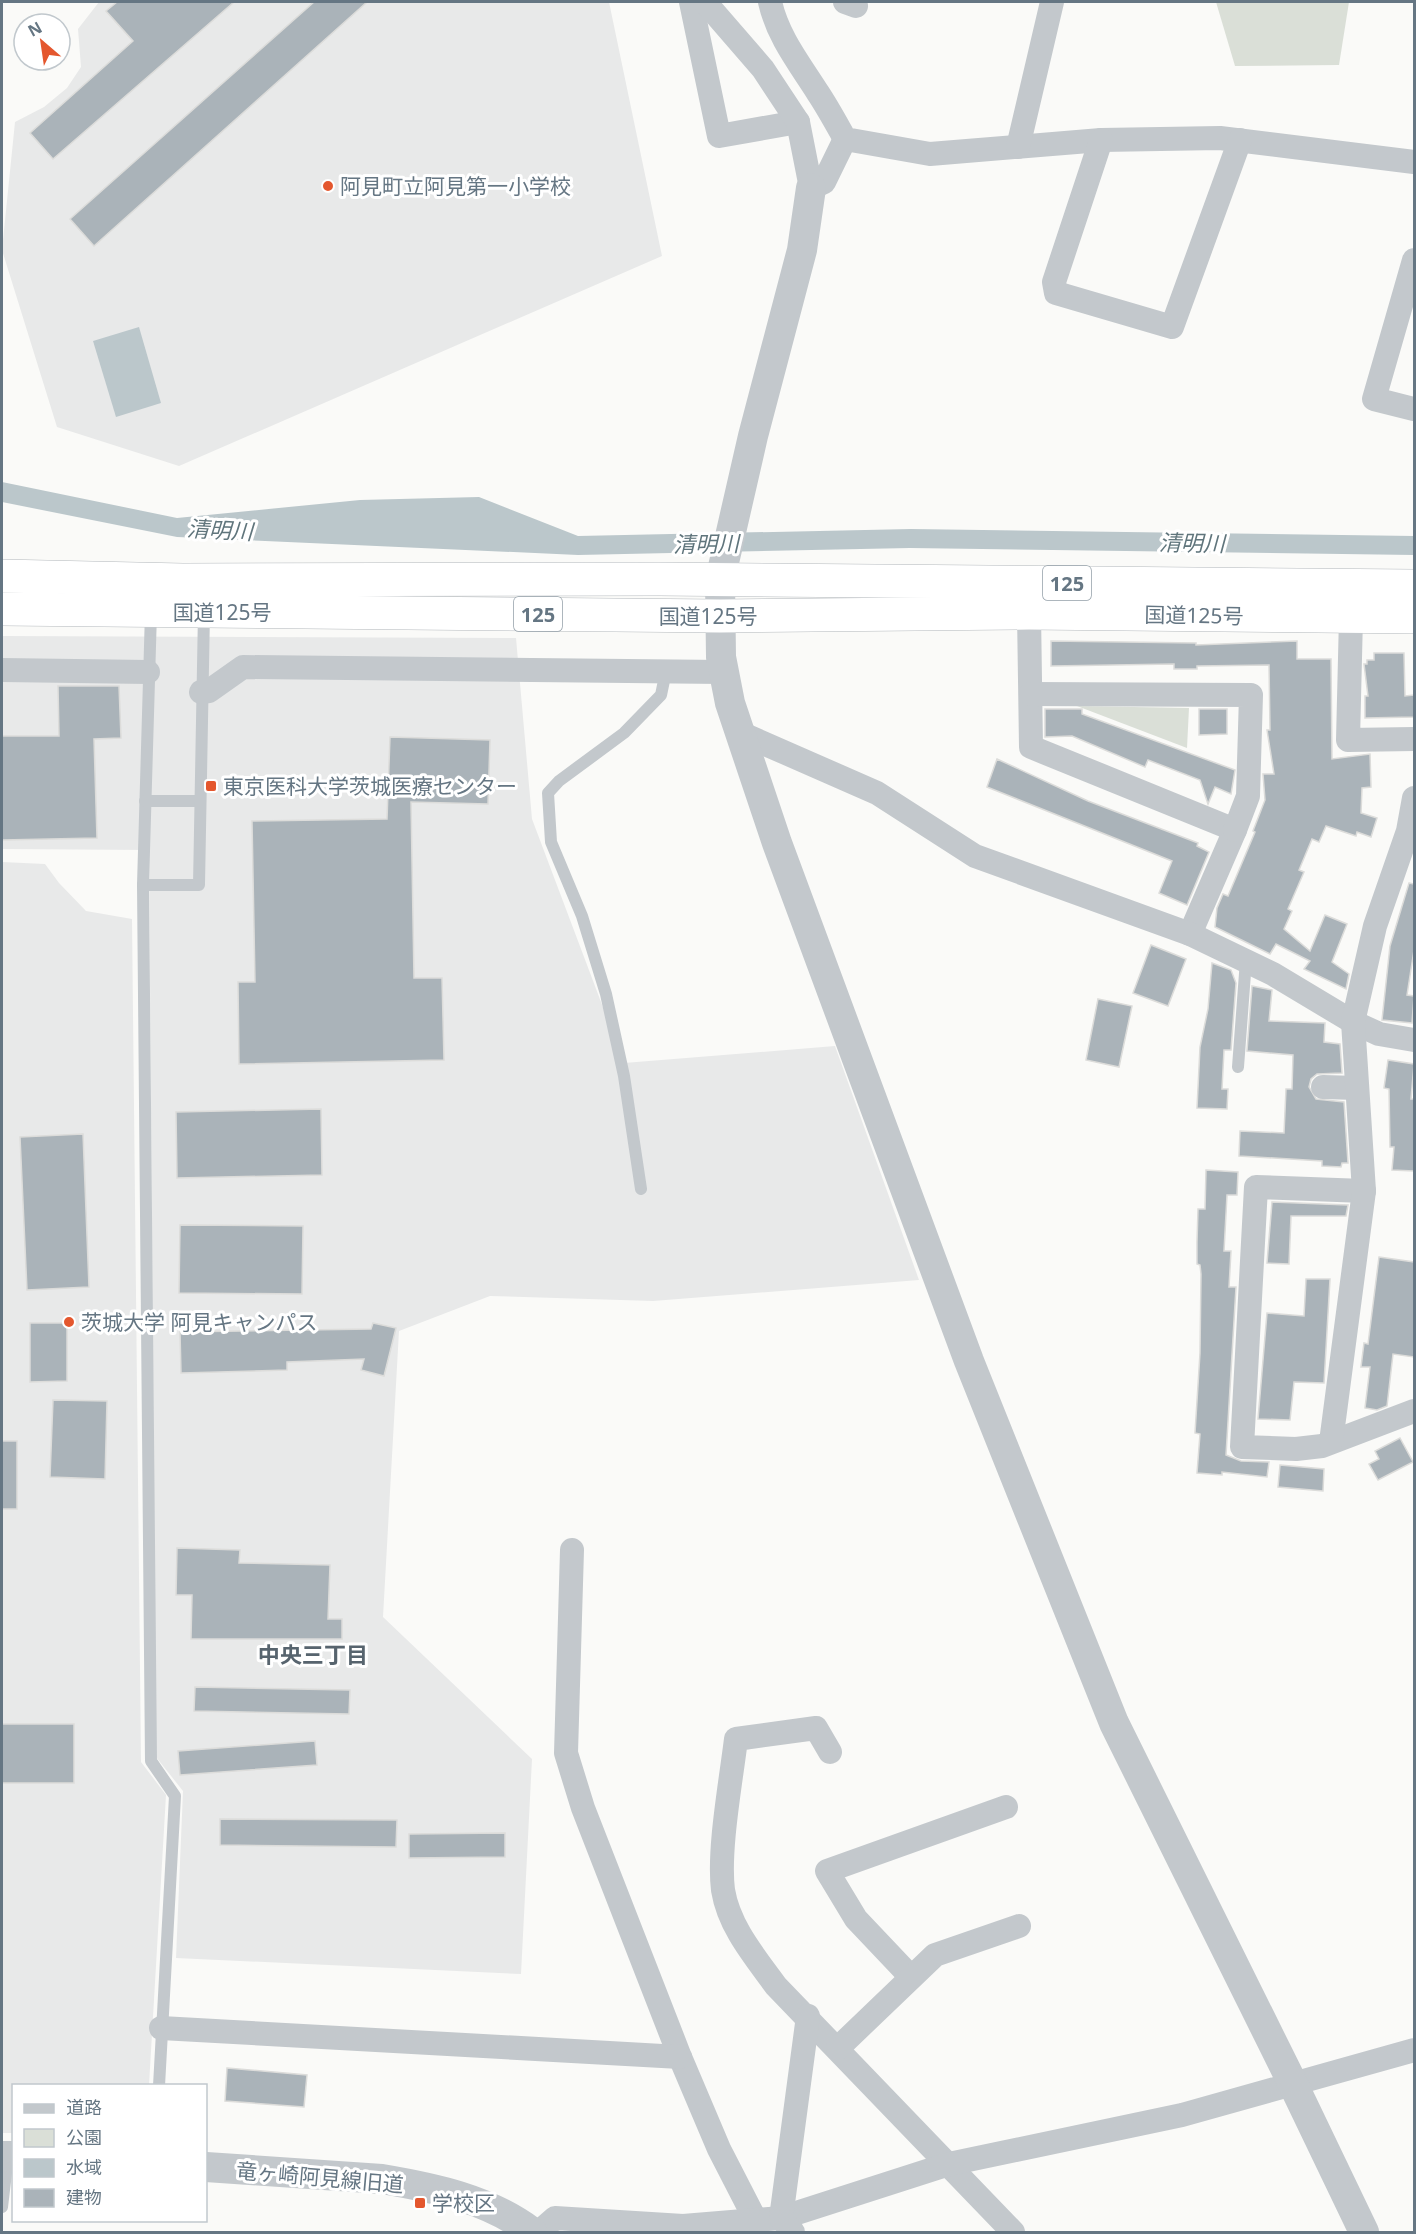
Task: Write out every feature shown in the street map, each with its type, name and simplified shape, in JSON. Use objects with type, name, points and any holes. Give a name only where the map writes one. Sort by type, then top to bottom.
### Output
[{"type":"highway","name":"国道125号","points":[[2,576],[183,580],[720,580],[1414,586]]},
{"type":"highway","name":"国道125号","points":[[2,609],[720,616],[1029,613],[1414,617]]},
{"type":"street","points":[[691,2],[719,136],[798,122]]},
{"type":"street","points":[[705,2],[763,69],[798,122],[811,188],[802,249],[753,436],[720,580],[723,672],[738,732],[969,1361],[1113,1723],[1364,2232]]},
{"type":"street","points":[[770,2],[773,18],[789,51],[845,138],[930,154],[1101,140],[1240,140],[1414,162]]},
{"type":"street","points":[[1018,147],[1052,2]]},
{"type":"street","points":[[811,188],[824,182],[845,138]]},
{"type":"street","points":[[1101,140],[1054,282],[1056,293],[1173,327],[1240,140]]},
{"type":"street","points":[[1414,260],[1374,399],[1414,409]]},
{"type":"street","points":[[1029,613],[1031,747],[1235,830]]},
{"type":"street","points":[[1351,617],[1348,740],[1414,739]]},
{"type":"street","points":[[201,692],[209,691],[243,667],[723,672]]},
{"type":"street","points":[[2,670],[148,672]]},
{"type":"street","points":[[1031,694],[1251,695],[1248,796],[1190,934]]},
{"type":"street","points":[[738,732],[877,793],[975,856],[1190,934],[1273,974],[1353,1023],[1379,1034],[1414,1040]]},
{"type":"street","points":[[1331,1442],[1364,1191],[1353,1023],[1375,926],[1408,831],[1414,798]]},
{"type":"street","points":[[1323,1087],[1357,1088]]},
{"type":"street","points":[[1364,1191],[1256,1187],[1242,1447],[1296,1449],[1331,1442],[1414,1411]]},
{"type":"street","points":[[572,1550],[566,1754],[583,1808],[680,2057],[719,2149],[743,2224]]},
{"type":"street","points":[[830,1752],[816,1728],[736,1739],[723,1857],[723,1891],[742,1940],[776,1986],[808,2016],[1013,2232]]},
{"type":"street","points":[[910,1976],[856,1919],[827,1871],[1006,1808]]},
{"type":"street","points":[[838,2048],[934,1955],[1019,1926]]},
{"type":"street","points":[[787,2225],[808,2016]]},
{"type":"street","points":[[161,2028],[680,2057]]},
{"type":"street","points":[[539,2232],[555,2218],[683,2226],[787,2225],[949,2164],[1182,2115],[1414,2049]]},
{"type":"street","name":"竜ヶ崎阿見線旧道","points":[[207,2167],[382,2179],[411,2184],[491,2207],[532,2232]]},
{"type":"lane","points":[[143,885],[199,885],[204,612],[183,580],[151,612],[143,885],[151,1761],[175,1796],[159,2084]]},
{"type":"lane","points":[[641,1189],[624,1076],[606,994],[582,916],[551,842],[548,793],[559,781],[624,733],[661,695],[666,671]]},
{"type":"lane","points":[[145,801],[200,801]]},
{"type":"lane","points":[[1238,1066],[1246,960]]},
{"type":"lane","points":[[2,2208],[8,2156]]},
{"type":"shaded area","name":"阿見町立阿見第一小学校","points":[[99,2],[609,2],[662,256],[179,466],[57,427],[2,250],[15,122],[44,107],[67,88],[81,67],[78,29]]},
{"type":"shaded area","points":[[2,636],[516,638],[532,819],[624,1063],[835,1046],[919,1280],[653,1301],[490,1296],[399,1331],[383,1617],[532,1759],[521,1974],[176,1958],[183,1791],[156,1757],[149,850],[2,849]]},
{"type":"shaded area","name":"茨城大学 阿見キャンパス","points":[[2,862],[45,864],[59,883],[86,911],[132,919],[141,1762],[166,1795],[149,2084],[12,2084],[12,2133],[2,2133]]},
{"type":"green space","points":[[1216,2],[1349,2],[1339,65],[1235,66]]},
{"type":"green space","points":[[1077,706],[1189,708],[1187,748]]},
{"type":"water","points":[[139,327],[161,403],[116,417],[93,341]]},
{"type":"water","name":"清明川","points":[[2,482],[177,518],[360,500],[479,497],[578,536],[911,529],[1414,536],[1414,555],[910,548],[578,555],[177,537],[2,502]]},
{"type":"building","points":[[117,2],[234,2],[53,159],[30,133],[133,41],[106,11]]},
{"type":"building","points":[[314,2],[367,2],[94,246],[70,219]]},
{"type":"building","points":[[1051,641],[1196,643],[1196,645],[1297,641],[1297,659],[1331,659],[1332,759],[1370,754],[1371,787],[1362,788],[1361,813],[1377,818],[1371,837],[1357,832],[1356,836],[1326,826],[1319,842],[1312,839],[1299,870],[1304,872],[1288,909],[1292,911],[1284,929],[1310,951],[1325,915],[1347,924],[1332,962],[1349,974],[1346,989],[1304,969],[1310,961],[1276,944],[1270,954],[1215,927],[1217,908],[1223,894],[1228,896],[1255,832],[1253,831],[1265,800],[1263,774],[1274,774],[1267,730],[1270,730],[1269,665],[1197,666],[1197,669],[1174,669],[1174,664],[1051,666]]},
{"type":"building","points":[[1374,653],[1404,653],[1405,696],[1414,695],[1414,717],[1365,718],[1365,696],[1368,696],[1364,664],[1367,664],[1367,660],[1374,660]]},
{"type":"building","points":[[58,686],[119,686],[121,738],[94,739],[97,838],[2,840],[2,736],[59,736]]},
{"type":"building","points":[[1045,709],[1082,709],[1082,714],[1235,770],[1231,794],[1215,787],[1208,804],[1200,780],[1148,760],[1145,767],[1072,736],[1045,737]]},
{"type":"building","points":[[1199,709],[1227,709],[1227,734],[1199,735]]},
{"type":"building","points":[[390,737],[490,740],[488,804],[411,802],[414,978],[442,978],[444,1060],[239,1064],[238,982],[255,982],[252,821],[387,819]]},
{"type":"building","points":[[997,759],[1088,801],[1198,843],[1197,846],[1209,852],[1187,905],[1159,893],[1172,861],[987,787]]},
{"type":"building","points":[[1409,883],[1414,884],[1414,950],[1407,995],[1414,996],[1412,1023],[1382,1020],[1390,946]]},
{"type":"building","points":[[1151,945],[1186,959],[1168,1006],[1133,993]]},
{"type":"building","points":[[1212,963],[1231,970],[1236,983],[1231,1050],[1224,1050],[1222,1089],[1228,1089],[1227,1109],[1197,1108],[1200,1047],[1208,1009]]},
{"type":"building","points":[[1252,986],[1272,990],[1269,1021],[1325,1023],[1324,1042],[1340,1044],[1342,1073],[1317,1074],[1311,1079],[1309,1087],[1316,1099],[1344,1102],[1348,1163],[1342,1163],[1341,1167],[1322,1166],[1322,1161],[1239,1156],[1240,1131],[1284,1133],[1286,1089],[1292,1089],[1293,1055],[1247,1051]]},
{"type":"building","points":[[1098,999],[1132,1006],[1119,1067],[1086,1060]]},
{"type":"building","points":[[1388,1060],[1414,1064],[1411,1099],[1414,1099],[1414,1171],[1392,1170],[1394,1147],[1390,1147],[1389,1089],[1384,1088]]},
{"type":"building","points":[[321,1109],[322,1175],[177,1178],[176,1112]]},
{"type":"building","points":[[83,1134],[89,1287],[27,1290],[20,1137]]},
{"type":"building","points":[[1206,1170],[1238,1172],[1237,1195],[1227,1195],[1224,1251],[1231,1251],[1229,1287],[1236,1287],[1226,1455],[1241,1461],[1269,1462],[1267,1477],[1222,1472],[1222,1475],[1197,1473],[1200,1434],[1195,1433],[1200,1353],[1201,1274],[1200,1265],[1197,1264],[1197,1242],[1198,1209],[1205,1209]]},
{"type":"building","points":[[1272,1202],[1348,1205],[1346,1216],[1291,1216],[1289,1264],[1267,1263]]},
{"type":"building","points":[[180,1225],[303,1226],[302,1294],[179,1293]]},
{"type":"building","points":[[1379,1257],[1414,1262],[1414,1357],[1393,1354],[1387,1406],[1377,1410],[1365,1408],[1370,1367],[1361,1367],[1364,1343],[1368,1344]]},
{"type":"building","points":[[1306,1279],[1330,1279],[1324,1383],[1294,1382],[1290,1420],[1258,1419],[1267,1313],[1304,1316]]},
{"type":"building","points":[[30,1323],[67,1323],[67,1381],[30,1382]]},
{"type":"building","points":[[373,1323],[396,1328],[384,1376],[361,1370],[364,1359],[287,1362],[287,1370],[181,1373],[180,1332],[371,1329]]},
{"type":"building","points":[[53,1400],[107,1401],[105,1479],[50,1477]]},
{"type":"building","points":[[1400,1438],[1413,1462],[1378,1480],[1369,1464],[1379,1459],[1375,1451]]},
{"type":"building","points":[[2,1441],[17,1441],[17,1509],[2,1509]]},
{"type":"building","points":[[1280,1465],[1324,1469],[1323,1491],[1278,1487]]},
{"type":"building","points":[[177,1548],[240,1550],[239,1563],[330,1565],[328,1619],[342,1619],[342,1639],[191,1639],[192,1595],[176,1595]]},
{"type":"building","points":[[195,1687],[350,1690],[349,1714],[194,1711]]},
{"type":"building","points":[[2,1724],[74,1724],[74,1783],[2,1783]]},
{"type":"building","points":[[315,1741],[317,1765],[180,1775],[178,1751]]},
{"type":"building","points":[[220,1819],[397,1820],[396,1847],[220,1845]]},
{"type":"building","points":[[505,1833],[505,1857],[409,1858],[409,1834]]},
{"type":"building","points":[[227,2068],[307,2075],[304,2107],[225,2101]]},
{"type":"place","name":"阿見町立阿見第一小学校","points":[[328,186]]},
{"type":"place","name":"東京医科大学茨城医療センター","points":[[211,786]]},
{"type":"place","name":"茨城大学 阿見キャンパス","points":[[69,1322]]},
{"type":"place","name":"学校区","points":[[420,2203]]},
{"type":"district","name":"中央三丁目","points":[[313,1654]]}]
